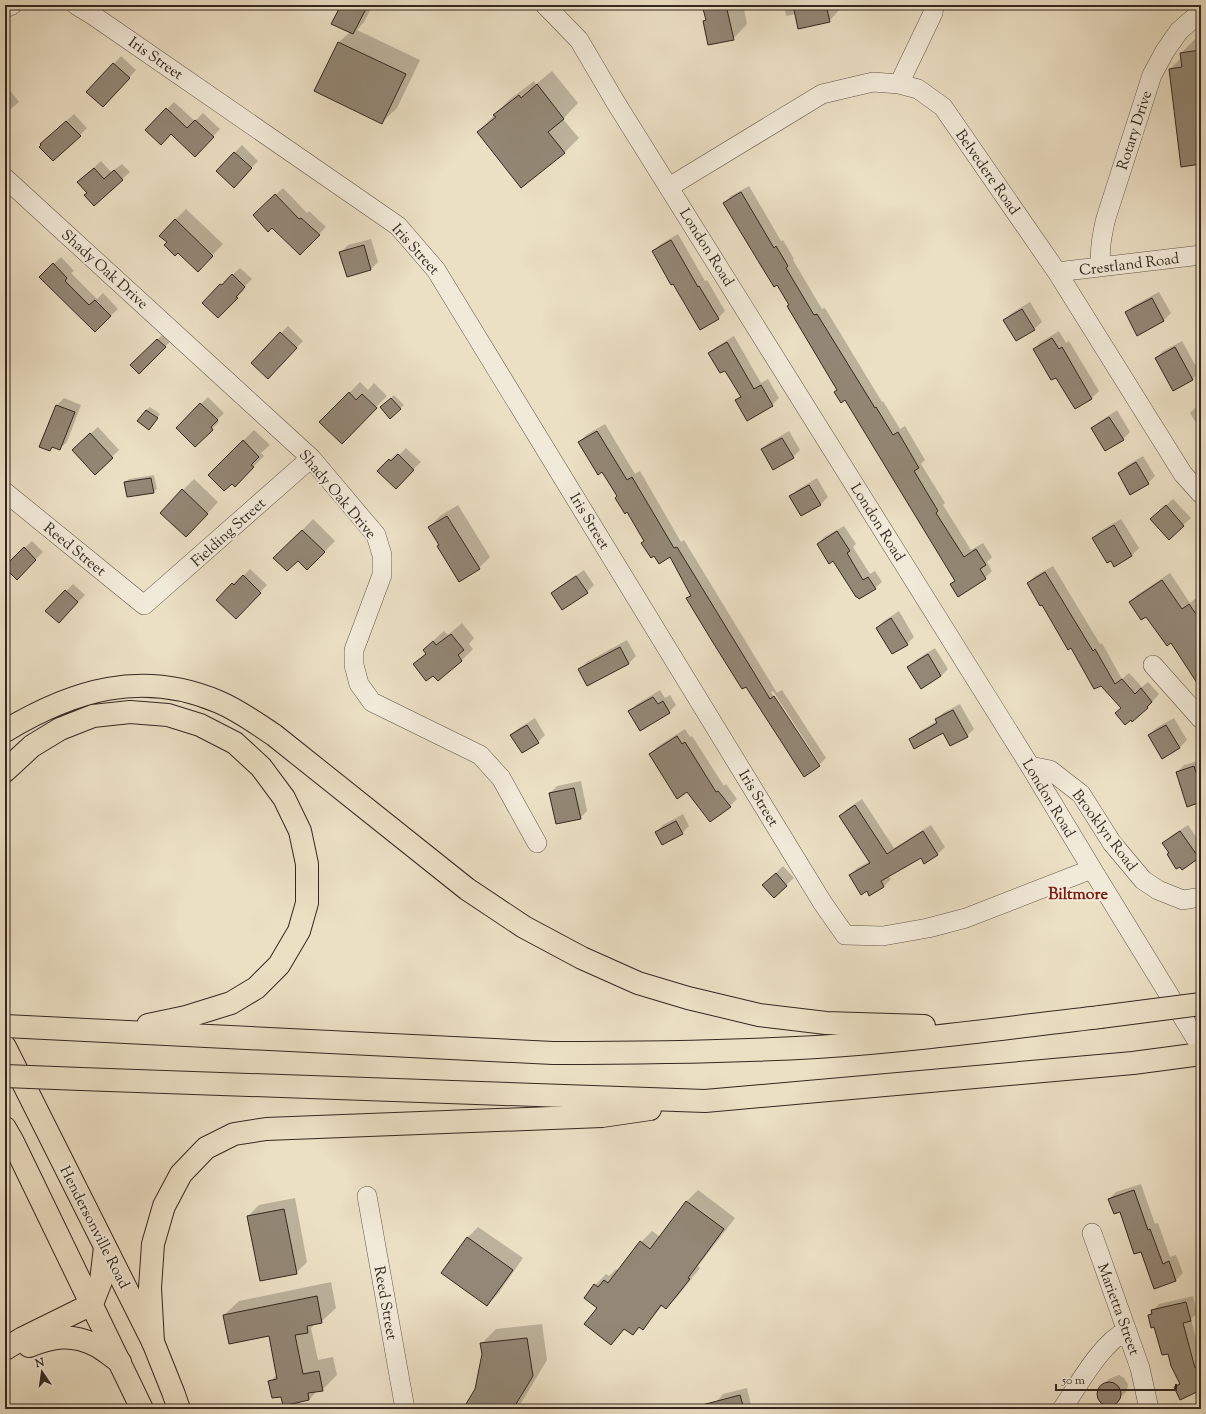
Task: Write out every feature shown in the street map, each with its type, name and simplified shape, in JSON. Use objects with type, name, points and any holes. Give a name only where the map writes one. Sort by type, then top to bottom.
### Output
[{"type":"main road","points":[[5,731],[31,716],[68,699],[98,690],[128,686],[164,686],[190,692],[219,702],[246,716],[274,735],[467,889],[524,927],[582,958],[638,983],[688,998],[759,1015],[826,1022],[997,1029]]},
{"type":"main road","points":[[5,771],[32,746],[60,729],[93,716],[130,712],[168,715],[200,725],[235,743],[261,767],[284,798],[300,831],[307,864],[307,903],[299,931],[279,965],[256,988],[231,1003],[186,1017],[121,1031]]},
{"type":"main road","points":[[5,1026],[553,1053],[642,1053],[731,1051],[906,1040],[1201,1004]]},
{"type":"main road","name":"Hendersonville Road","points":[[5,1047],[153,1342],[179,1409]]},
{"type":"main road","points":[[153,1342],[150,1288],[153,1244],[164,1206],[181,1174],[206,1148],[234,1134],[266,1129],[602,1116],[705,1101],[1133,1063],[1201,1054]]},
{"type":"main road","points":[[5,1076],[705,1101]]},
{"type":"main road","points":[[5,1128],[142,1409]]},
{"type":"main road","points":[[5,1350],[23,1338],[92,1304],[101,1281],[105,1247]]},
{"type":"main road","points":[[5,1354],[47,1339],[72,1337],[95,1345],[120,1362]]},
{"type":"street","points":[[5,8],[12,5]]},
{"type":"street","name":"Iris Street","points":[[76,5],[100,20],[398,226],[436,270],[822,902],[845,935],[883,936],[928,928],[966,918],[1092,869]]},
{"type":"street","name":"London Road","points":[[545,5],[579,40],[669,188],[1030,766],[1201,1047]]},
{"type":"street","points":[[899,84],[933,13],[934,5]]},
{"type":"street","name":"Rotary Drive","points":[[1101,267],[1101,239],[1106,218],[1152,75],[1165,51],[1179,31],[1195,17],[1201,8]]},
{"type":"street","name":"Belvedere Road","points":[[669,188],[822,94],[873,82],[899,84],[918,89],[943,107],[1057,272],[1183,474],[1201,494]]},
{"type":"street","name":"Shady Oak Drive","points":[[5,178],[311,458],[376,535],[382,555],[382,575],[354,650],[354,665],[359,684],[372,702],[480,755],[501,778],[537,843]]},
{"type":"street","name":"Crestland Road","points":[[1057,272],[1201,255]]},
{"type":"street","name":"Fielding Street","points":[[144,605],[311,458]]},
{"type":"street","name":"Reed Street","points":[[5,492],[144,605]]},
{"type":"street","points":[[1153,665],[1201,719]]},
{"type":"street","name":"Brooklyn Road","points":[[1030,766],[1050,770],[1081,794],[1112,843],[1143,880],[1158,890],[1182,900],[1201,897]]},
{"type":"street","name":"Reed Street","points":[[367,1196],[405,1409]]},
{"type":"street","name":"Marietta Street","points":[[1092,1233],[1140,1368],[1149,1409]]},
{"type":"street","points":[[1062,1409],[1108,1344],[1126,1331]]},
{"type":"building","points":[[341,5],[368,5],[353,34],[331,24]]},
{"type":"building","points":[[702,5],[726,5],[734,40],[708,45],[703,21],[706,20]]},
{"type":"building","points":[[793,5],[826,5],[830,22],[798,29]]},
{"type":"building","points":[[338,42],[406,74],[382,124],[314,91]]},
{"type":"building","points":[[1200,50],[1201,164],[1181,167],[1169,69],[1182,67],[1180,53]]},
{"type":"building","points":[[113,63],[130,78],[103,107],[86,92]]},
{"type":"building","points":[[537,84],[564,119],[548,132],[565,153],[521,188],[477,132],[496,117],[493,115],[519,95],[521,98]]},
{"type":"building","points":[[166,108],[187,128],[195,120],[214,137],[195,157],[171,134],[161,145],[145,130]]},
{"type":"building","points":[[66,121],[81,136],[53,161],[39,147],[41,145],[40,144]]},
{"type":"building","points":[[234,152],[252,168],[234,188],[216,171]]},
{"type":"building","points":[[94,168],[104,179],[114,170],[123,180],[94,206],[84,195],[87,193],[77,182]]},
{"type":"building","points":[[741,192],[774,248],[776,246],[788,266],[786,268],[814,315],[817,314],[893,435],[898,432],[919,468],[914,471],[938,511],[936,513],[964,557],[976,549],[986,565],[980,569],[986,579],[958,597],[950,584],[955,581],[845,400],[841,403],[834,392],[837,390],[787,306],[789,305],[777,285],[774,287],[723,203]]},
{"type":"building","points":[[275,194],[299,219],[301,218],[320,235],[300,255],[272,228],[268,232],[253,215]]},
{"type":"building","points":[[175,219],[213,256],[198,272],[178,253],[175,256],[164,245],[167,242],[159,236]]},
{"type":"building","points":[[671,240],[698,287],[699,286],[719,319],[700,330],[673,284],[671,285],[652,251]]},
{"type":"building","points":[[364,245],[371,270],[347,277],[339,252]]},
{"type":"building","points":[[53,263],[67,278],[65,281],[89,305],[95,300],[111,316],[95,332],[39,277]]},
{"type":"building","points":[[232,274],[245,287],[236,297],[238,298],[218,318],[202,303]]},
{"type":"building","points":[[1152,298],[1164,321],[1137,336],[1125,312]]},
{"type":"building","points":[[1022,309],[1035,330],[1016,341],[1003,320]]},
{"type":"building","points":[[280,332],[297,348],[268,379],[251,363]]},
{"type":"building","points":[[1052,338],[1059,349],[1062,347],[1092,399],[1075,409],[1056,378],[1051,380],[1033,349]]},
{"type":"building","points":[[157,339],[166,347],[139,374],[130,365]]},
{"type":"building","points":[[727,342],[754,389],[761,385],[773,406],[747,421],[735,400],[741,397],[725,371],[720,373],[708,353]]},
{"type":"building","points":[[1175,347],[1193,380],[1173,391],[1155,358]]},
{"type":"building","points":[[349,392],[356,400],[362,394],[377,408],[342,444],[319,422]]},
{"type":"building","points":[[391,398],[401,409],[390,419],[380,407]]},
{"type":"building","points":[[200,403],[218,420],[211,427],[213,430],[195,447],[176,428]]},
{"type":"building","points":[[56,405],[75,412],[60,450],[52,447],[50,451],[39,447]]},
{"type":"building","points":[[146,410],[158,418],[149,430],[137,421]]},
{"type":"building","points":[[1109,417],[1124,440],[1105,451],[1091,428]]},
{"type":"building","points":[[597,431],[627,480],[632,477],[674,548],[677,547],[770,699],[774,696],[820,766],[804,777],[746,687],[742,689],[712,641],[686,598],[691,596],[670,557],[659,564],[654,556],[651,558],[641,543],[644,541],[627,512],[625,514],[615,498],[617,496],[602,472],[598,475],[578,442]]},
{"type":"building","points":[[90,433],[113,458],[95,475],[72,450]]},
{"type":"building","points":[[782,438],[794,458],[773,470],[761,449]]},
{"type":"building","points":[[243,440],[259,457],[251,465],[254,467],[235,487],[232,484],[224,491],[208,475]]},
{"type":"building","points":[[398,454],[414,470],[396,489],[377,471],[389,459],[391,461]]},
{"type":"building","points":[[1136,462],[1149,484],[1130,495],[1118,473]]},
{"type":"building","points":[[151,478],[154,493],[127,497],[124,482]]},
{"type":"building","points":[[809,485],[821,505],[801,516],[789,496]]},
{"type":"building","points":[[182,489],[208,514],[186,537],[160,513]]},
{"type":"building","points":[[1166,505],[1184,526],[1169,540],[1150,519]]},
{"type":"building","points":[[447,516],[480,569],[459,582],[437,546],[439,545],[428,527]]},
{"type":"building","points":[[1114,525],[1132,556],[1114,567],[1111,561],[1107,563],[1092,538]]},
{"type":"building","points":[[302,530],[325,552],[307,570],[298,561],[287,571],[273,558]]},
{"type":"building","points":[[837,531],[850,551],[847,553],[863,580],[868,577],[876,589],[859,599],[856,597],[833,561],[829,564],[817,544]]},
{"type":"building","points":[[24,547],[36,560],[17,580],[5,568],[5,566]]},
{"type":"building","points":[[1045,572],[1093,651],[1095,649],[1115,684],[1122,679],[1135,694],[1141,688],[1152,702],[1147,707],[1148,708],[1132,722],[1131,720],[1125,725],[1115,713],[1121,708],[1101,686],[1094,689],[1071,648],[1068,650],[1042,605],[1040,606],[1027,583]]},
{"type":"building","points":[[243,575],[261,593],[236,619],[216,600],[232,583],[234,585]]},
{"type":"building","points":[[576,576],[588,593],[562,610],[551,593]]},
{"type":"building","points":[[1162,580],[1182,609],[1189,604],[1201,621],[1201,689],[1171,643],[1167,646],[1146,617],[1141,620],[1129,602]]},
{"type":"building","points":[[65,590],[78,602],[59,623],[45,611]]},
{"type":"building","points":[[891,618],[908,645],[892,654],[876,628]]},
{"type":"building","points":[[451,634],[464,650],[458,655],[462,661],[438,681],[433,676],[426,681],[413,664],[426,654],[423,650],[433,641],[436,645]]},
{"type":"building","points":[[620,647],[629,664],[587,686],[578,669]]},
{"type":"building","points":[[928,654],[941,676],[921,689],[907,667]]},
{"type":"building","points":[[653,697],[658,704],[663,701],[670,713],[640,731],[628,711]]},
{"type":"building","points":[[953,710],[968,737],[950,746],[943,733],[914,749],[909,739],[937,723],[935,719]]},
{"type":"building","points":[[527,725],[539,743],[522,753],[510,735]]},
{"type":"building","points":[[1166,725],[1180,748],[1162,759],[1148,735]]},
{"type":"building","points":[[677,736],[682,744],[685,742],[716,792],[718,791],[731,807],[710,822],[687,792],[677,799],[649,754]]},
{"type":"building","points":[[1194,766],[1201,788],[1201,802],[1187,807],[1176,772]]},
{"type":"building","points":[[574,788],[581,819],[556,824],[549,793]]},
{"type":"building","points":[[855,805],[887,854],[923,831],[938,855],[924,864],[921,858],[881,881],[884,887],[869,896],[867,891],[861,895],[849,875],[870,863],[839,816]]},
{"type":"building","points":[[676,821],[683,834],[662,845],[655,832]]},
{"type":"building","points":[[1180,831],[1199,858],[1182,870],[1180,867],[1176,869],[1167,854],[1169,853],[1162,843]]},
{"type":"building","points":[[776,873],[787,886],[774,898],[762,885]]},
{"type":"building","points":[[1134,1190],[1148,1230],[1150,1229],[1163,1264],[1169,1261],[1176,1281],[1154,1289],[1141,1252],[1134,1254],[1120,1212],[1114,1214],[1108,1199]]},
{"type":"building","points":[[686,1201],[724,1229],[688,1278],[690,1279],[666,1309],[661,1305],[643,1330],[639,1327],[633,1335],[624,1329],[611,1345],[584,1324],[597,1308],[584,1298],[594,1284],[598,1287],[604,1280],[608,1283],[640,1241],[650,1249]]},
{"type":"building","points":[[284,1209],[297,1274],[260,1281],[247,1216]]},
{"type":"building","points":[[467,1237],[513,1270],[487,1306],[441,1273]]},
{"type":"building","points":[[317,1296],[322,1323],[307,1326],[308,1333],[295,1335],[303,1374],[319,1371],[323,1391],[308,1393],[309,1400],[283,1406],[281,1397],[272,1398],[268,1381],[277,1379],[269,1336],[229,1344],[223,1315]]},
{"type":"building","points":[[1186,1302],[1191,1321],[1183,1323],[1195,1368],[1197,1367],[1201,1374],[1201,1390],[1180,1400],[1174,1387],[1180,1384],[1171,1366],[1168,1354],[1162,1355],[1154,1327],[1151,1328],[1148,1315],[1152,1314],[1151,1310]]},
{"type":"building","points":[[527,1338],[533,1376],[513,1409],[463,1409],[475,1389],[482,1354],[480,1343]]},
{"type":"building","points":[[1109,1382],[1117,1386],[1121,1394],[1117,1402],[1109,1406],[1101,1402],[1097,1394],[1101,1386]]},
{"type":"building","points":[[740,1395],[744,1409],[702,1409],[702,1405]]},
{"type":"district","name":"Biltmore","points":[[1078,893]]}]
